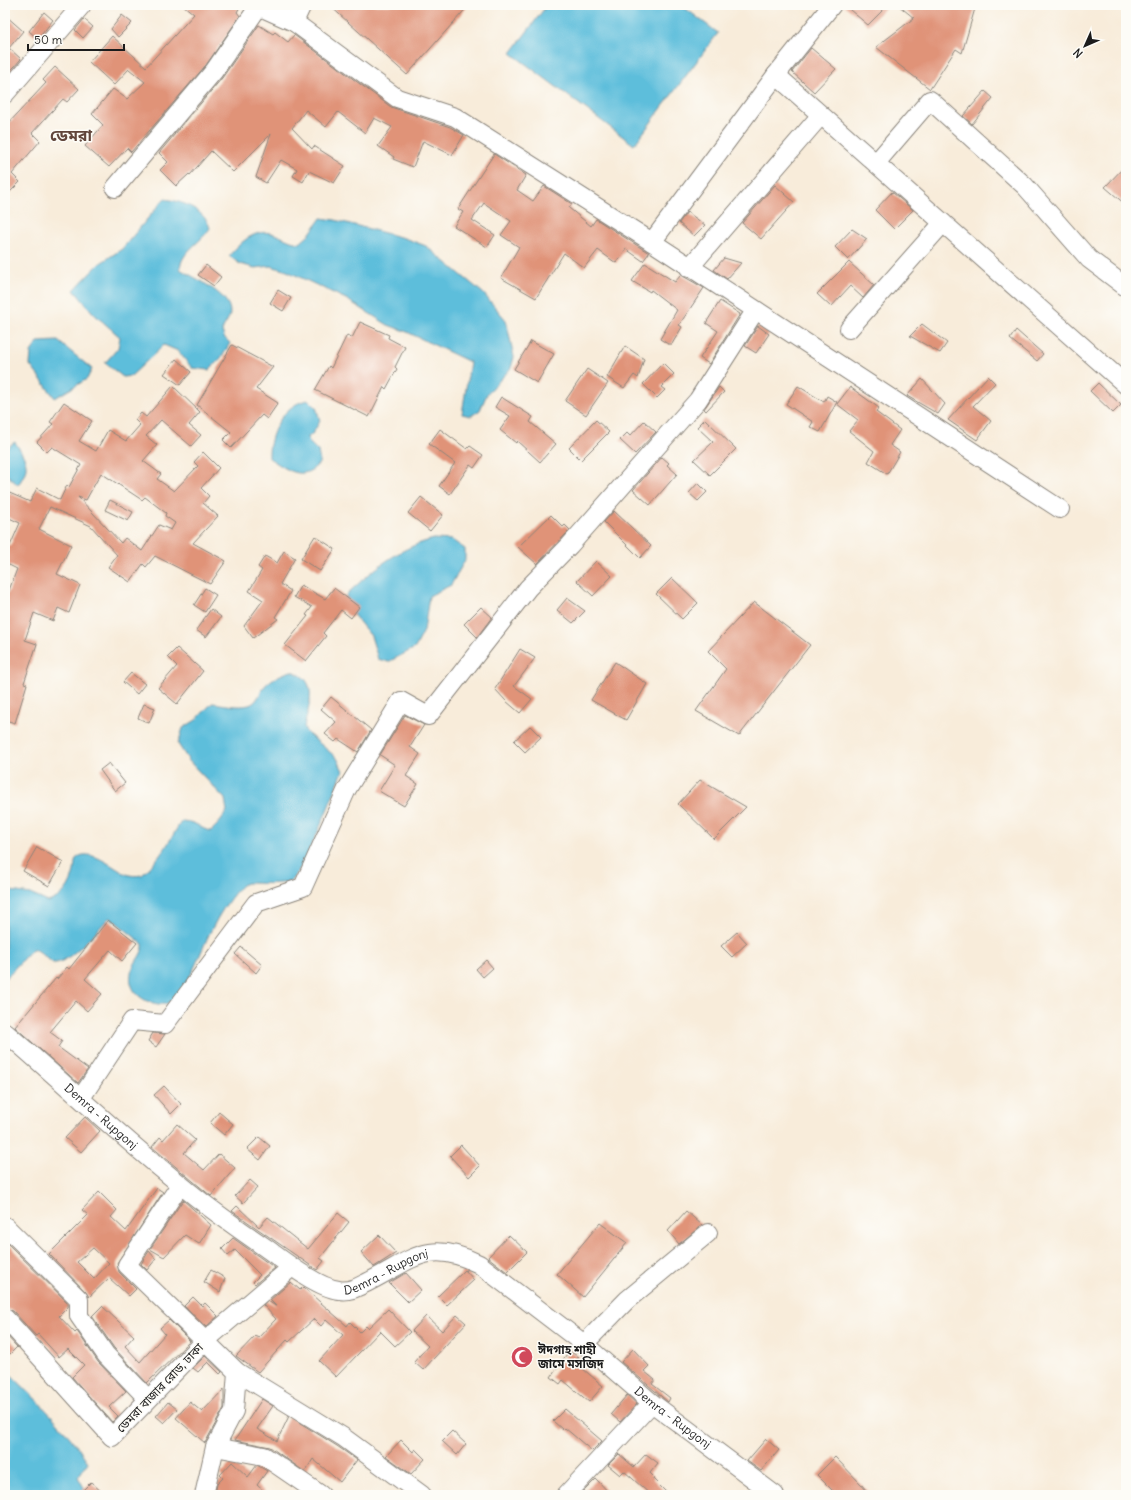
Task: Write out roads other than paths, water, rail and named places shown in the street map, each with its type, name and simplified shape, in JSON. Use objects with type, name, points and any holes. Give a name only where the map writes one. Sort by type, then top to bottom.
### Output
[{"type":"street","points":[[5,94],[82,5]]},
{"type":"street","points":[[294,22],[302,5]]},
{"type":"street","points":[[652,242],[776,75],[832,5]]},
{"type":"street","points":[[115,188],[214,71],[258,6],[294,22],[397,98],[455,117],[652,242],[755,311],[1060,509]]},
{"type":"street","points":[[776,75],[1126,386]]},
{"type":"street","points":[[876,163],[930,100],[1026,186],[1088,259],[1126,287]]},
{"type":"street","points":[[690,268],[821,114]]},
{"type":"street","points":[[849,329],[943,223]]},
{"type":"street","points":[[80,1098],[132,1021],[165,1024],[256,903],[303,888],[347,789],[401,701],[428,716],[528,588],[570,545],[698,400],[755,311]]},
{"type":"street","name":"Demra - Rupgonj","points":[[5,1032],[180,1185],[292,1267],[323,1285],[339,1290],[353,1290],[399,1264],[424,1253],[442,1251],[467,1258],[479,1264],[584,1344],[652,1403],[773,1494]]},
{"type":"street","points":[[180,1185],[127,1265],[237,1372],[343,1437],[422,1495]]},
{"type":"street","points":[[5,1226],[79,1299],[79,1316],[106,1355],[148,1399]]},
{"type":"street","points":[[584,1344],[627,1300],[708,1233]]},
{"type":"street","name":"ডেমরা বাজার রোড, ঢাকা","points":[[5,1318],[112,1437],[206,1341],[292,1267]]},
{"type":"street","points":[[204,1495],[215,1447],[234,1411],[237,1372]]},
{"type":"street","points":[[566,1495],[652,1403]]},
{"type":"street","points":[[215,1447],[264,1456],[321,1495]]},
{"type":"water","points":[[547,5],[681,5],[718,33],[634,145],[511,53]]},
{"type":"water","points":[[164,199],[192,207],[207,221],[210,228],[184,257],[180,269],[212,288],[227,302],[230,309],[229,317],[222,331],[224,337],[230,343],[222,357],[209,370],[192,368],[178,351],[164,345],[131,376],[123,377],[105,363],[118,348],[120,337],[94,314],[74,290],[99,264],[122,249]]},
{"type":"water","points":[[321,218],[335,220],[404,238],[426,246],[483,293],[506,320],[514,357],[511,368],[487,394],[480,410],[471,416],[462,414],[470,362],[407,332],[388,325],[346,299],[287,271],[271,266],[255,268],[240,264],[229,256],[248,238],[260,233],[267,232],[293,242],[300,243],[308,236]]},
{"type":"water","points":[[58,341],[92,369],[87,379],[55,398],[30,365],[31,352],[38,342]]},
{"type":"water","points":[[309,400],[316,407],[320,421],[313,433],[308,437],[309,442],[318,451],[320,462],[308,472],[301,473],[289,470],[269,458],[269,449],[274,430],[285,414],[300,402]]},
{"type":"water","points":[[15,442],[25,459],[26,464],[25,473],[18,485],[5,473],[5,449]]},
{"type":"water","points":[[434,539],[452,540],[465,549],[465,560],[451,585],[429,596],[424,631],[415,648],[388,662],[378,659],[371,636],[351,612],[346,595],[366,577],[397,554],[408,548]]},
{"type":"water","points":[[291,671],[300,675],[306,680],[309,687],[310,702],[304,727],[306,732],[337,758],[343,771],[303,864],[296,875],[290,881],[286,882],[247,883],[242,885],[223,909],[209,934],[189,979],[176,997],[168,1003],[160,1004],[147,1001],[134,991],[131,973],[141,953],[143,944],[111,918],[109,918],[74,953],[59,962],[53,963],[36,949],[32,949],[5,979],[5,890],[30,894],[48,902],[62,894],[68,887],[74,871],[76,859],[78,857],[89,855],[103,860],[126,874],[134,876],[142,875],[162,852],[182,821],[195,824],[211,831],[227,811],[225,799],[189,761],[178,744],[183,728],[196,720],[212,703],[230,706],[245,706],[252,704],[269,682],[280,675]]},
{"type":"water","points":[[5,1369],[60,1425],[88,1462],[78,1477],[88,1495],[5,1495]]},
{"type":"place","name":"ঈদগাহ শাহী জামে মসজিদ","points":[[522,1357]]},
{"type":"district","name":"ডেমরা","points":[[71,135]]}]
